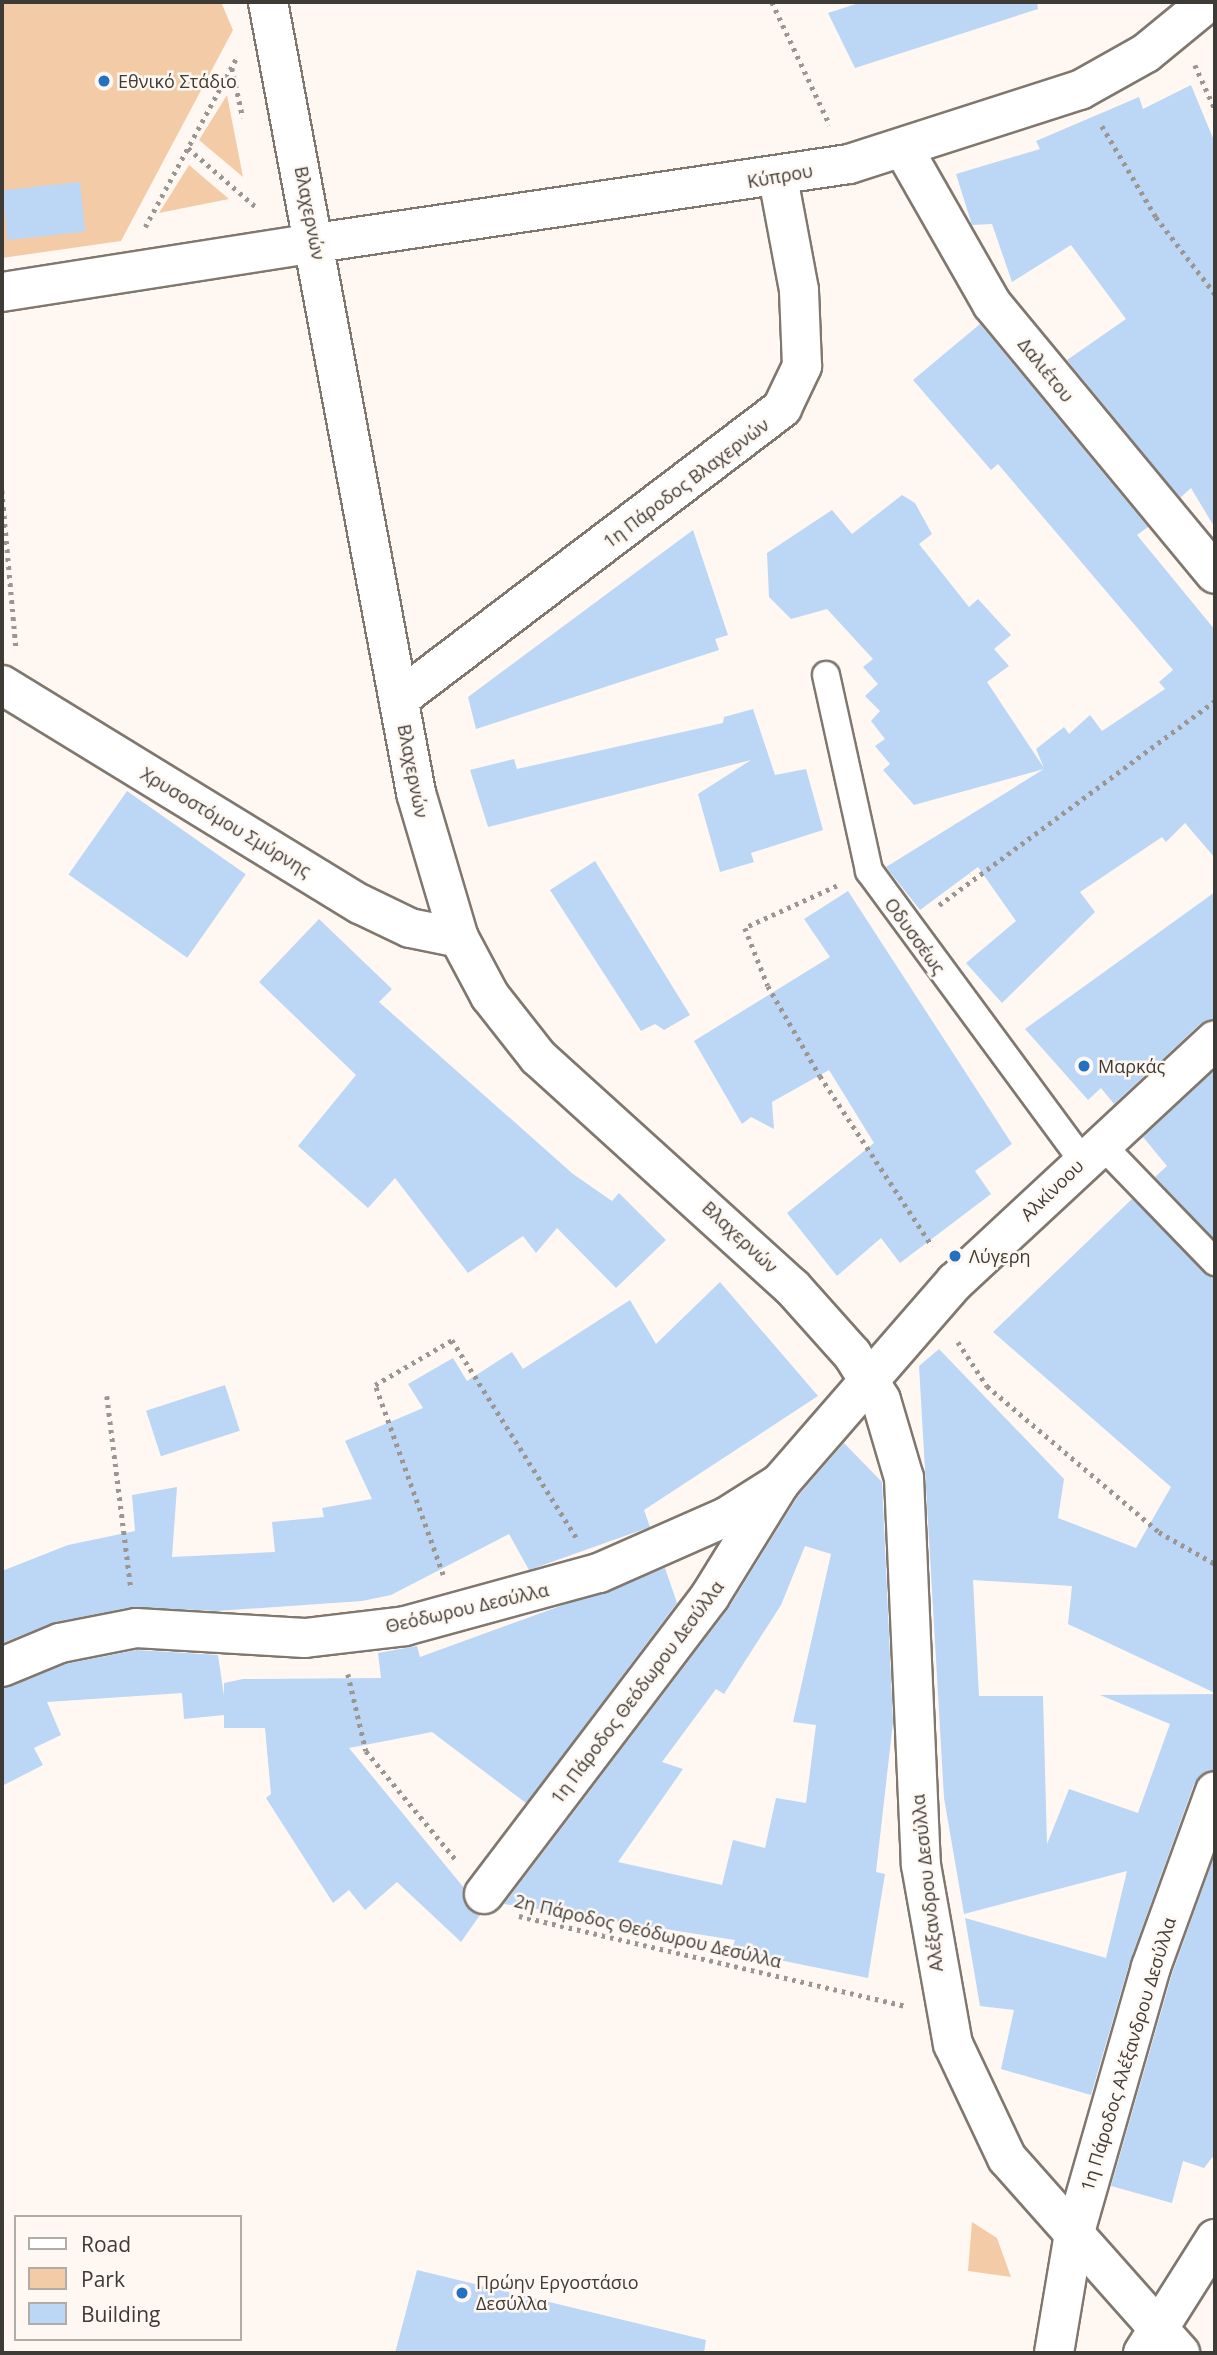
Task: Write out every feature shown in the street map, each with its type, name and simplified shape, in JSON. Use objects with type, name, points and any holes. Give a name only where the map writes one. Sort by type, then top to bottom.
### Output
[{"type":"street","name":"Βλαχερνών","points":[[268,2],[316,243],[426,835],[459,938],[489,996],[538,1057],[792,1287],[870,1381]]},
{"type":"street","name":"Κύπρου","points":[[2,292],[316,243],[778,178],[849,164],[1080,90],[1146,52],[1208,2]]},
{"type":"street","name":"Δαλιέτου","points":[[903,148],[992,304],[1215,574]]},
{"type":"street","name":"1η Πάροδος Βλαχερνών","points":[[399,699],[782,408],[802,366],[802,312],[778,178]]},
{"type":"street","name":"Χρυσοστόμου Σμύρνης","points":[[11,691],[360,904],[410,928],[459,938]]},
{"type":"street","name":"Αλκίνοου","points":[[870,1381],[955,1282],[1215,1040]]},
{"type":"street","name":"Θεόδωρου Δεσύλλα","points":[[2,1667],[60,1643],[136,1628],[339,1635],[457,1614],[599,1573],[694,1533],[780,1483],[870,1381]]},
{"type":"street","name":"Αλέξανδρου Δεσύλλα","points":[[870,1381],[904,1478],[921,1865],[945,2015],[991,2131],[1073,2239],[1161,2345]]},
{"type":"street","name":"1η Πάροδος Θεόδωρου Δεσύλλα","points":[[484,1894],[710,1596],[780,1483]]},
{"type":"street","name":"1η Πάροδος Αλέξανδρου Δεσύλλα","points":[[1054,2353],[1073,2239],[1150,1967],[1215,1791]]},
{"type":"street","points":[[1161,2345],[1215,2239]]},
{"type":"lane","name":"Οδυσσέως","points":[[826,675],[869,871],[908,928],[1092,1153],[1215,1262]]},
{"type":"path","points":[[772,2],[849,164]]},
{"type":"path","points":[[157,226],[144,229],[242,50]]},
{"type":"path","points":[[232,68],[247,131]]},
{"type":"path","points":[[1080,90],[1156,217],[1215,295]]},
{"type":"path","points":[[188,148],[256,207]]},
{"type":"path","points":[[256,207],[262,195]]},
{"type":"path","points":[[244,209],[256,207]]},
{"type":"path","points":[[2,490],[11,691]]},
{"type":"path","points":[[908,928],[1215,701]]},
{"type":"path","points":[[869,871],[745,928],[768,986],[820,1076],[955,1282]]},
{"type":"path","points":[[951,1333],[987,1386],[1159,1532],[1215,1564]]},
{"type":"path","points":[[457,1614],[375,1385],[452,1340],[599,1573]]},
{"type":"path","points":[[107,1396],[136,1628]]},
{"type":"path","name":"2η Πάροδος Θεόδωρου Δεσύλλα","points":[[339,1635],[366,1751],[498,1911],[945,2015]]},
{"type":"green space","name":"Εθνικό Στάδιο","points":[[2,2],[221,2],[233,30],[121,241],[2,258]]},
{"type":"green space","points":[[227,95],[243,177],[199,140]]},
{"type":"green space","points":[[189,165],[229,199],[159,213]]},
{"type":"green space","points":[[972,2222],[997,2238],[1011,2277],[968,2271]]},
{"type":"building","points":[[862,2],[1037,2],[1038,9],[855,68],[828,13]]},
{"type":"building","points":[[1191,85],[1215,143],[1215,528],[1191,488],[1180,498],[1067,360],[1126,319],[1071,245],[1012,282],[992,224],[972,225],[956,174],[1040,149],[1036,141],[1139,97],[1143,109]]},
{"type":"building","points":[[80,182],[85,232],[8,240],[2,190]]},
{"type":"building","points":[[980,324],[1148,527],[1137,535],[1215,630],[1215,858],[1185,823],[1166,842],[1162,837],[1080,892],[1095,912],[1002,1003],[966,963],[1016,921],[978,867],[920,910],[886,867],[1044,769],[914,805],[883,770],[890,764],[875,746],[885,739],[871,721],[880,711],[865,696],[878,684],[863,667],[873,659],[827,609],[791,619],[769,597],[767,553],[832,510],[852,534],[902,495],[915,503],[932,534],[919,544],[969,607],[978,599],[1011,635],[994,649],[1009,666],[987,682],[1044,768],[1036,749],[1064,727],[1069,734],[1090,715],[1102,731],[1165,689],[1159,682],[1173,670],[998,464],[991,470],[913,380]]},
{"type":"building","points":[[693,530],[728,635],[715,639],[719,650],[476,729],[468,697]]},
{"type":"building","points":[[753,709],[775,775],[806,769],[823,830],[751,853],[754,862],[720,872],[698,794],[751,760],[488,827],[470,770],[514,759],[517,769],[723,723],[724,717]]},
{"type":"building","points":[[127,791],[246,874],[187,958],[68,875]]},
{"type":"building","points":[[595,861],[690,1015],[664,1030],[655,1024],[641,1031],[550,890]]},
{"type":"building","points":[[848,891],[1012,1144],[975,1171],[991,1194],[900,1263],[881,1238],[837,1276],[787,1213],[874,1143],[829,1070],[772,1102],[774,1129],[751,1117],[742,1124],[694,1041],[830,957],[804,919]]},
{"type":"building","points":[[1215,892],[1215,1019],[1200,1024],[1114,1104],[1101,1088],[1088,1100],[1025,1029]]},
{"type":"building","points":[[319,919],[392,989],[379,1002],[573,1174],[612,1201],[619,1193],[666,1240],[616,1288],[557,1228],[536,1253],[523,1236],[468,1273],[395,1178],[368,1208],[298,1146],[356,1075],[259,982]]},
{"type":"building","points":[[1215,1070],[1215,1240],[1155,1177],[1167,1166],[1143,1137]]},
{"type":"building","points":[[1132,1199],[1215,1277],[1215,1693],[1068,1624],[1072,1586],[973,1580],[979,1696],[1043,1696],[1047,1844],[1069,1789],[1138,1813],[1170,1724],[1100,1695],[1215,1694],[1215,1770],[1194,1784],[1130,1961],[1091,2095],[1001,2069],[1014,2010],[980,2006],[965,1918],[1106,1958],[1127,1871],[964,1914],[944,1798],[919,1366],[939,1349],[1064,1479],[1058,1518],[1136,1548],[1171,1487],[993,1332]]},
{"type":"building","points":[[720,1282],[818,1396],[644,1510],[650,1527],[529,1570],[509,1534],[391,1595],[362,1601],[217,1611],[132,1607],[56,1622],[2,1643],[2,1571],[68,1545],[135,1531],[132,1495],[177,1487],[172,1557],[275,1552],[272,1522],[324,1517],[322,1508],[372,1499],[345,1441],[423,1408],[408,1384],[453,1358],[467,1381],[512,1352],[523,1369],[630,1300],[656,1344]]},
{"type":"building","points":[[225,1385],[240,1431],[161,1456],[146,1411]]},
{"type":"building","points":[[844,1443],[882,1482],[893,1722],[876,1872],[885,1874],[868,1978],[760,1956],[733,1946],[735,1940],[504,1904],[728,1609],[798,1496]],"holes":[[[805,1546],[831,1554],[793,1722],[816,1725],[806,1803],[776,1798],[765,1848],[733,1840],[722,1885],[618,1862],[683,1769],[662,1762],[716,1689],[724,1694],[781,1605]]]},
{"type":"building","points":[[665,1568],[677,1603],[526,1803],[432,1732],[349,1748],[464,1888],[470,1911],[480,1915],[461,1942],[397,1882],[365,1910],[349,1890],[333,1903],[266,1798],[271,1794],[265,1728],[224,1728],[224,1715],[184,1719],[182,1693],[47,1702],[61,1735],[34,1748],[43,1765],[2,1786],[2,1688],[66,1664],[137,1650],[218,1655],[224,1696],[224,1683],[243,1679],[381,1678],[378,1653],[417,1646],[420,1657]]},
{"type":"building","points":[[1215,1854],[1215,2154],[1204,2168],[1183,2161],[1172,2203],[1111,2186],[1172,1974]]},
{"type":"building","name":"Πρώην Εργοστάσιο Δεσύλλα","points":[[417,2270],[706,2340],[704,2353],[395,2353]]},
{"type":"place","name":"Εθνικό Στάδιο","points":[[104,81]]},
{"type":"place","name":"Μαρκάς","points":[[1084,1066]]},
{"type":"place","name":"Λύγερη","points":[[955,1256]]},
{"type":"place","name":"Πρώην Εργοστάσιο Δεσύλλα","points":[[462,2293]]}]
